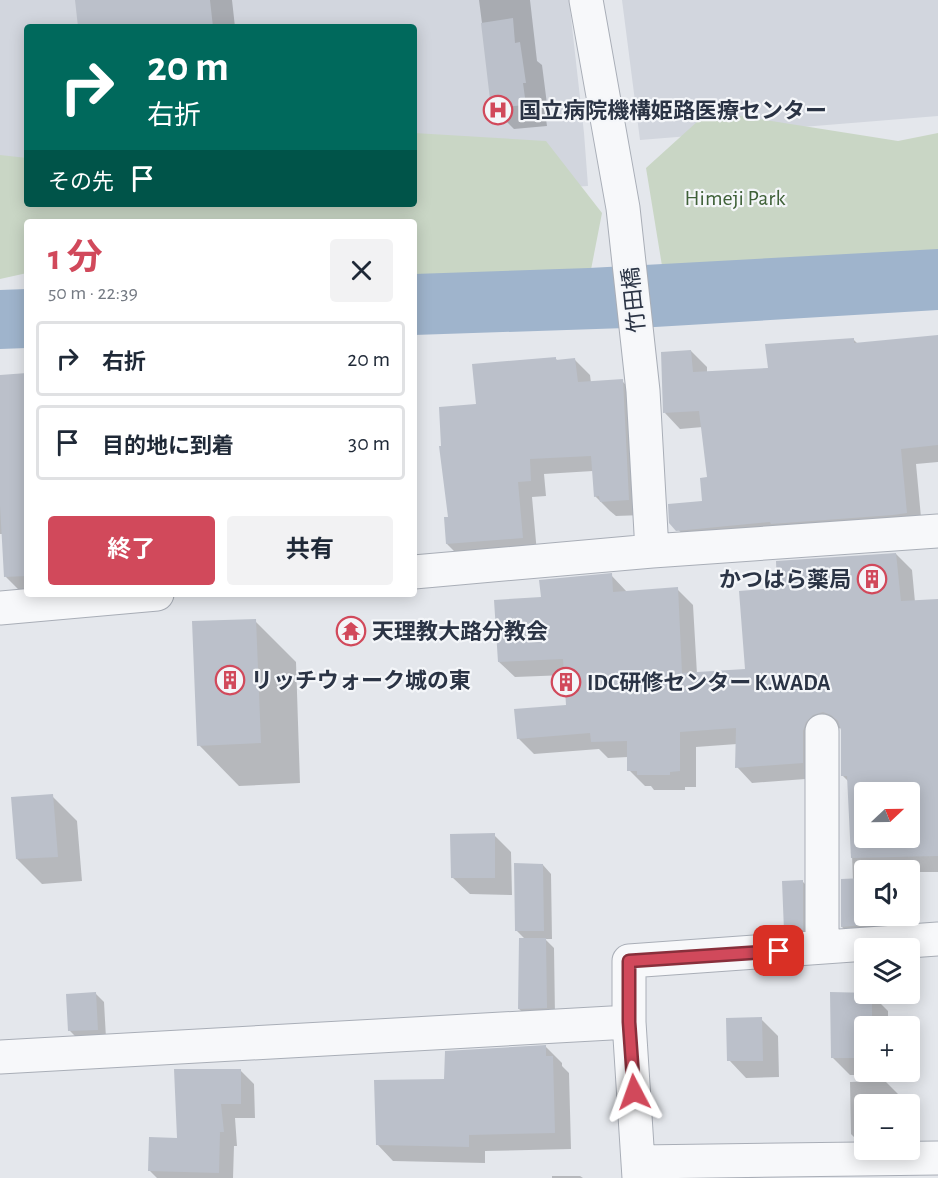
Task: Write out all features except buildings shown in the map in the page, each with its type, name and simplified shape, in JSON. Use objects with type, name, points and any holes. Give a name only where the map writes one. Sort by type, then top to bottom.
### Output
[{"type":"street","name":"竹田橋","points":[[586,0],[622,208],[643,392],[652,551]]},
{"type":"street","points":[[417,572],[652,551],[938,531]]},
{"type":"street","points":[[0,608],[123,597]]},
{"type":"street","points":[[822,731],[822,947]]},
{"type":"street","points":[[938,939],[629,961],[629,1022],[639,1170],[938,1158]]},
{"type":"street","points":[[0,1057],[629,1022]]},
{"type":"shaded area","name":"国立病院機構姫路医療センター","points":[[0,0],[569,0],[588,186],[417,196],[417,24],[24,24],[24,206],[0,219]]},
{"type":"shaded area","points":[[622,0],[938,0],[938,116],[640,140]]},
{"type":"green space","name":"Himeji Park","points":[[709,111],[898,141],[938,133],[938,269],[664,278],[646,168]]},
{"type":"green space","points":[[417,133],[546,141],[602,213],[588,285],[417,291],[417,219],[24,219],[24,274],[0,279],[0,155],[24,158],[24,207],[417,207]]},
{"type":"water","points":[[938,249],[938,310],[655,327],[417,335],[417,274],[589,268]]},
{"type":"water","points":[[24,289],[24,348],[0,349],[0,290]]},
{"type":"place","name":"国立病院機構姫路医療センター","points":[[498,110]]},
{"type":"place","name":"かつはら薬局","points":[[872,579]]},
{"type":"place","name":"天理教大路分教会","points":[[351,631]]},
{"type":"place","name":"リッチウォーク城の東","points":[[230,680]]},
{"type":"place","name":"IDC研修センター K.WADA","points":[[566,682]]},
{"type":"route","points":[[634,1092],[629,1022],[629,961],[779,951]]}]
